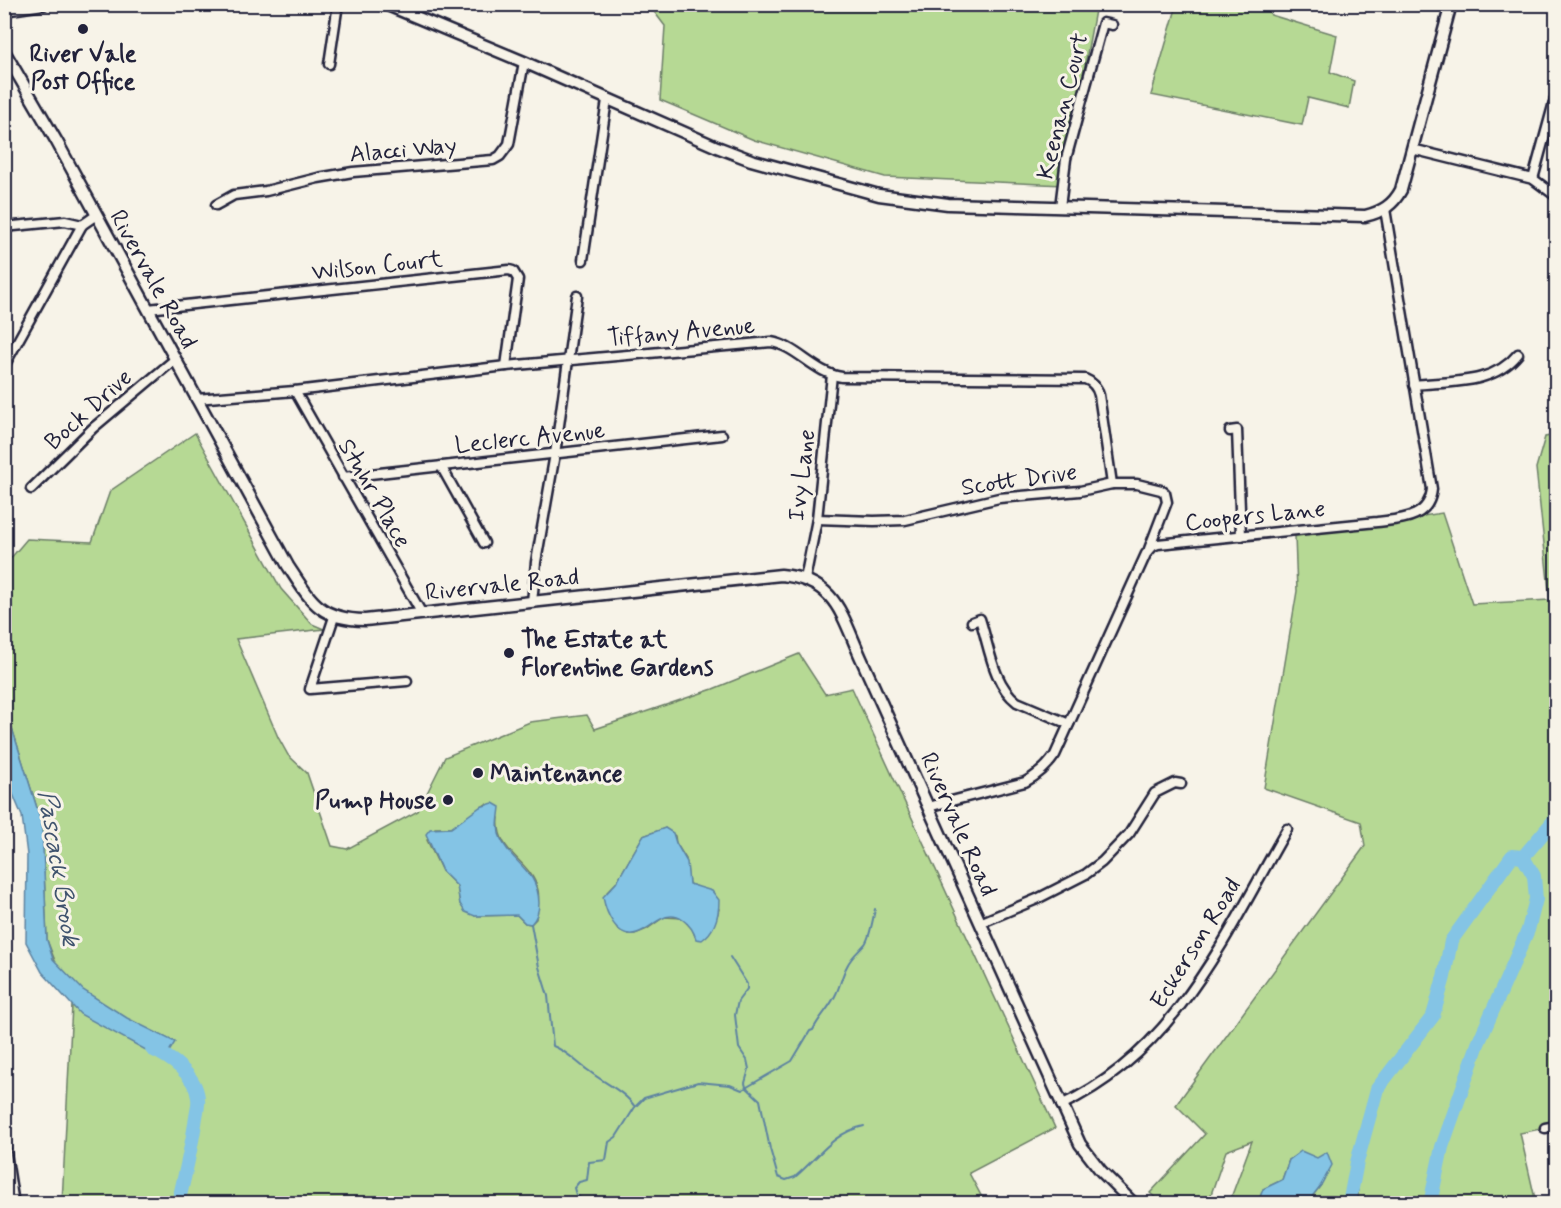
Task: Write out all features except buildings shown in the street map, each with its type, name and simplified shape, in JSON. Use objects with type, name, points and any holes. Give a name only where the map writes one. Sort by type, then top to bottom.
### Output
[{"type":"street","points":[[4,9],[43,4]]},
{"type":"street","points":[[329,64],[338,4]]},
{"type":"street","points":[[385,4],[751,160],[879,195],[931,203],[1365,216],[1385,209],[1401,190],[1451,4]]},
{"type":"street","name":"Keenan Court","points":[[1059,207],[1066,159],[1103,23],[1112,25]]},
{"type":"street","name":"Rivervale Road","points":[[4,51],[57,142],[95,216],[288,566],[314,603],[334,617],[365,620],[771,576],[805,579],[823,590],[836,603],[1080,1144],[1088,1156],[1134,1203]]},
{"type":"street","name":"Alacci Way","points":[[216,205],[234,195],[266,191],[353,172],[425,164],[493,160],[500,156],[509,144],[524,62]]},
{"type":"street","points":[[1533,179],[1557,95]]},
{"type":"street","points":[[583,260],[607,100]]},
{"type":"street","points":[[1412,149],[1533,179],[1557,196]]},
{"type":"street","name":"Coopers Lane","points":[[1149,549],[1158,544],[1409,518],[1420,513],[1429,502],[1432,489],[1385,209]]},
{"type":"street","points":[[4,366],[82,225],[95,216]]},
{"type":"street","points":[[4,226],[65,221],[82,225]]},
{"type":"street","name":"Wilson Court","points":[[148,309],[509,270],[513,271],[518,279],[506,366]]},
{"type":"street","points":[[532,602],[536,562],[555,454],[577,296]]},
{"type":"street","name":"Tiffany Avenue","points":[[196,399],[295,391],[506,366],[771,342],[784,346],[821,371],[832,375],[1085,379],[1091,381],[1098,390],[1112,484]]},
{"type":"street","points":[[1414,385],[1483,378],[1502,370],[1518,354]]},
{"type":"street","name":"Bock Drive","points":[[31,489],[93,428],[174,360]]},
{"type":"street","name":"Ivy Lane","points":[[805,579],[817,519],[832,375]]},
{"type":"street","name":"Stuhr Place","points":[[295,391],[422,614]]},
{"type":"street","points":[[1230,430],[1237,430],[1241,536]]},
{"type":"street","name":"Leclerc Avenue","points":[[343,477],[722,435]]},
{"type":"street","points":[[441,466],[484,543]]},
{"type":"street","name":"Scott Drive","points":[[817,519],[905,520],[999,498],[1080,491],[1112,484],[1137,484],[1161,490],[1165,493],[1167,502],[1149,549]]},
{"type":"street","points":[[928,807],[1016,785],[1043,771],[1055,755],[1149,549]]},
{"type":"street","points":[[334,617],[310,689],[407,681]]},
{"type":"street","points":[[972,622],[980,619],[1000,681],[1010,697],[1069,724]]},
{"type":"street","points":[[980,923],[1037,899],[1086,874],[1129,834],[1155,793],[1175,783],[1181,784]]},
{"type":"street","name":"Eckerson Road","points":[[1061,1105],[1084,1095],[1127,1063],[1165,1026],[1212,960],[1287,829]]},
{"type":"street","points":[[1545,1128],[1557,1126]]},
{"type":"street","points":[[4,1140],[14,1203]]},
{"type":"green space","points":[[639,5],[1096,5],[1063,185],[885,177],[754,140],[660,100],[665,26],[652,9]]},
{"type":"green space","points":[[1177,5],[1265,5],[1271,15],[1337,35],[1330,72],[1354,81],[1349,108],[1308,98],[1302,125],[1151,95]]},
{"type":"green space","points":[[195,433],[281,589],[312,624],[324,629],[236,639],[278,737],[288,755],[307,773],[332,846],[347,849],[418,811],[445,757],[530,722],[587,715],[595,729],[713,689],[799,654],[825,694],[852,688],[1055,1128],[969,1173],[985,1203],[62,1203],[72,1005],[47,940],[42,824],[12,728],[5,714],[4,566],[27,539],[92,542],[110,491]],"holes":[[[486,804],[499,818],[502,840],[528,871],[538,890],[536,919],[531,924],[525,923],[517,915],[475,916],[460,904],[457,886],[442,871],[427,840],[435,828],[452,828]],[[665,828],[675,836],[676,843],[686,859],[689,884],[698,887],[719,909],[716,920],[709,929],[695,936],[682,918],[664,917],[647,929],[628,934],[617,928],[609,914],[605,904],[607,892],[616,883],[643,836]]]},
{"type":"green space","points":[[1556,435],[1556,1126],[1520,1133],[1536,1203],[1431,1204],[1431,1201],[1430,1204],[1358,1203],[1357,1165],[1345,1203],[1307,1203],[1321,1185],[1317,1158],[1289,1160],[1282,1180],[1263,1189],[1258,1203],[1229,1203],[1252,1141],[1226,1151],[1208,1203],[1161,1203],[1150,1193],[1205,1134],[1176,1105],[1365,846],[1361,822],[1264,788],[1297,591],[1295,536],[1442,513],[1472,604],[1550,600],[1536,468],[1545,437]]},
{"type":"water","points":[[5,714],[12,728],[42,824],[47,940],[53,959],[83,990],[127,1018],[175,1042],[164,1060],[80,1014],[42,972],[26,942],[27,855],[22,816],[10,787],[5,764]]},
{"type":"water","points":[[493,803],[500,807],[498,827],[501,839],[511,855],[529,874],[538,892],[538,912],[531,924],[525,923],[517,915],[475,916],[465,912],[460,904],[457,886],[442,871],[426,834],[430,829],[451,828],[480,807]]},
{"type":"water","points":[[665,828],[673,833],[687,862],[689,884],[712,891],[719,900],[715,922],[710,932],[702,940],[696,939],[691,928],[683,920],[673,916],[661,919],[637,933],[624,933],[614,924],[607,910],[603,897],[616,883],[643,836]]},
{"type":"water","points":[[1301,1151],[1317,1158],[1327,1152],[1332,1165],[1321,1185],[1307,1203],[1258,1203],[1263,1189],[1282,1180],[1289,1160]]},
{"type":"water","points":[[1357,1162],[1358,1203],[1345,1203]]},
{"type":"waterway","points":[[1349,1204],[1357,1162],[1377,1089],[1433,1016],[1451,941],[1512,856],[1523,857],[1556,818]]},
{"type":"waterway","points":[[1430,1204],[1442,1147],[1478,1044],[1528,930],[1536,899],[1534,876],[1523,857]]},
{"type":"waterway","points":[[579,1204],[581,1198],[576,1195],[574,1188],[579,1182],[587,1180],[589,1162],[606,1160],[609,1142],[616,1137],[635,1107],[644,1098],[698,1082],[730,1085],[742,1090],[792,1061],[832,1001],[849,963],[867,941],[875,909]]},
{"type":"waterway","points":[[531,924],[539,967],[548,996],[553,1046],[620,1092],[635,1107]]},
{"type":"waterway","points":[[730,957],[747,984],[747,989],[738,1001],[735,1015],[739,1048],[747,1060],[749,1069],[745,1083],[746,1087],[760,1100],[778,1177],[786,1180],[795,1177],[834,1140],[853,1129],[864,1126]]},
{"type":"waterway","name":"Pascack Brook","points":[[152,1049],[174,1062],[187,1074],[198,1098],[198,1108],[178,1204]]},
{"type":"place","name":"River Vale Post Office","points":[[83,29]]},
{"type":"place","name":"The Estate at Florentine Gardens","points":[[509,653]]},
{"type":"place","name":"Maintenance","points":[[478,773]]},
{"type":"place","name":"Pump House","points":[[448,800]]}]
